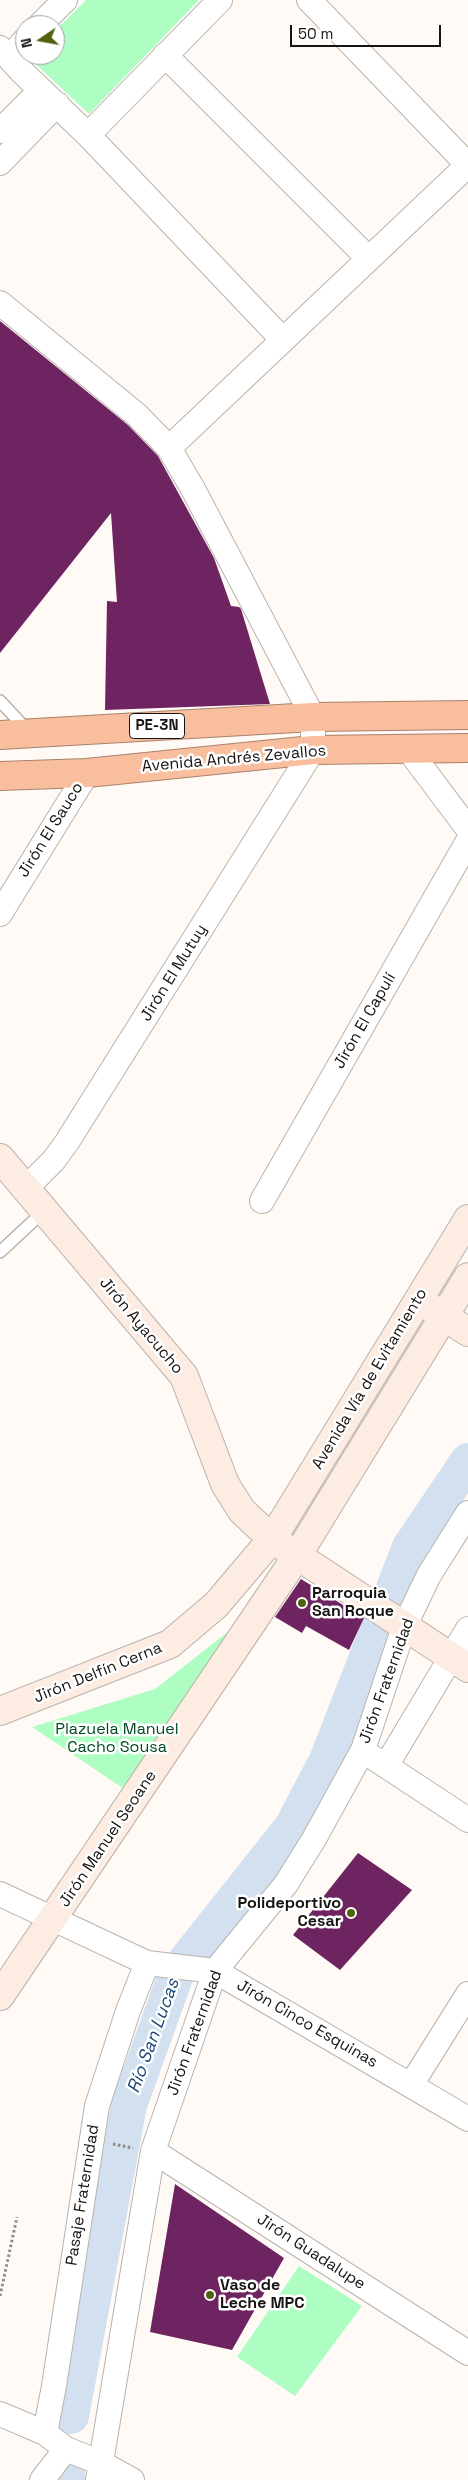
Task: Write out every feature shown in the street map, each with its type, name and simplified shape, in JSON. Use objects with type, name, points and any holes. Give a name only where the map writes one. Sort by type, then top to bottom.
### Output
[{"type":"highway","name":"Avenida Andrés Zevallos","points":[[0,735],[313,717],[468,715]]},
{"type":"highway","name":"Avenida Andrés Zevallos","points":[[0,776],[87,773],[313,750],[468,748]]},
{"type":"street","points":[[50,15],[65,0]]},
{"type":"street","points":[[88,135],[220,0]]},
{"type":"street","points":[[169,448],[468,165],[309,0]]},
{"type":"street","points":[[15,46],[4,53],[88,135],[283,340]]},
{"type":"street","points":[[166,55],[369,259]]},
{"type":"street","points":[[0,131],[49,97]]},
{"type":"street","points":[[0,163],[49,97]]},
{"type":"street","points":[[0,303],[137,415],[169,448],[313,717],[313,750]]},
{"type":"street","points":[[408,749],[468,829]]},
{"type":"street","name":"Jirón El Mutuy","points":[[25,1189],[54,1160],[68,1142],[313,750]]},
{"type":"street","name":"Jirón El Sauco","points":[[0,914],[87,773]]},
{"type":"street","name":"Jirón El Capulí","points":[[262,1201],[468,842]]},
{"type":"street","name":"Jirón Ayacucho","points":[[0,1158],[184,1376],[225,1484],[242,1511],[272,1539],[460,1663]]},
{"type":"street","name":"Avenida Vía de Evitamiento","points":[[272,1539],[468,1219]]},
{"type":"street","name":"Avenida Vía de Evitamiento","points":[[297,1556],[468,1277]]},
{"type":"street","points":[[418,1299],[468,1332]]},
{"type":"street","name":"Jirón Fraternidad","points":[[100,2472],[143,2150],[206,1970],[286,1884],[314,1838],[362,1750],[390,1618],[429,1575],[468,1513]]},
{"type":"street","name":"Jirón Delfín Cerna","points":[[0,1712],[170,1644],[216,1605],[272,1539]]},
{"type":"street","name":"Jirón Manuel Seoane","points":[[0,1996],[297,1556]]},
{"type":"street","points":[[386,1766],[460,1663],[468,1629]]},
{"type":"street","points":[[362,1750],[468,1820]]},
{"type":"street","name":"Jirón Cinco Esquinas","points":[[0,1894],[150,1963],[206,1970],[468,2119]]},
{"type":"street","name":"Pasaje Fraternidad","points":[[45,2433],[54,2386],[97,2106],[128,2011],[150,1963]]},
{"type":"street","points":[[411,2085],[468,1994]]},
{"type":"street","name":"Jirón Guadalupe","points":[[143,2150],[468,2353]]},
{"type":"street","points":[[0,2414],[45,2433],[100,2472],[132,2480]]},
{"type":"street","points":[[42,2480],[66,2449]]},
{"type":"lane","points":[[0,701],[30,734]]},
{"type":"lane","points":[[0,1252],[44,1211]]},
{"type":"path","points":[[107,2143],[143,2150]]},
{"type":"path","points":[[0,2296],[17,2217]]},
{"type":"green space","points":[[86,0],[199,0],[89,114],[36,65],[65,65],[65,21]]},
{"type":"green space","name":"Plazuela Manuel Cacho Sousa","points":[[234,1627],[127,1791],[32,1727],[155,1689]]},
{"type":"green space","points":[[299,2266],[362,2306],[295,2396],[237,2357]]},
{"type":"building","points":[[0,321],[128,425],[158,456],[214,558],[231,606],[241,609],[270,704],[105,710],[107,601],[117,602],[111,513],[0,653]]},
{"type":"building","points":[[301,1579],[364,1618],[349,1650],[306,1626],[302,1633],[275,1617]]},
{"type":"building","name":"Polideportivo Cesar","points":[[358,1853],[412,1890],[340,1970],[293,1935]]},
{"type":"building","name":"Vaso de Leche MPC","points":[[175,2184],[284,2258],[232,2350],[150,2332]]},
{"type":"waterway","name":"Río San Lucas","points":[[71,2416],[129,2105],[177,1972],[292,1827],[327,1760],[410,1547],[468,1461]]},
{"type":"waterway","name":"Río San Lucas","points":[[67,2474],[67,2480]]},
{"type":"place","name":"Parroquia San Roque","points":[[302,1603]]},
{"type":"place","name":"Polideportivo Cesar","points":[[351,1913]]},
{"type":"place","name":"Vaso de Leche MPC","points":[[210,2295]]}]
